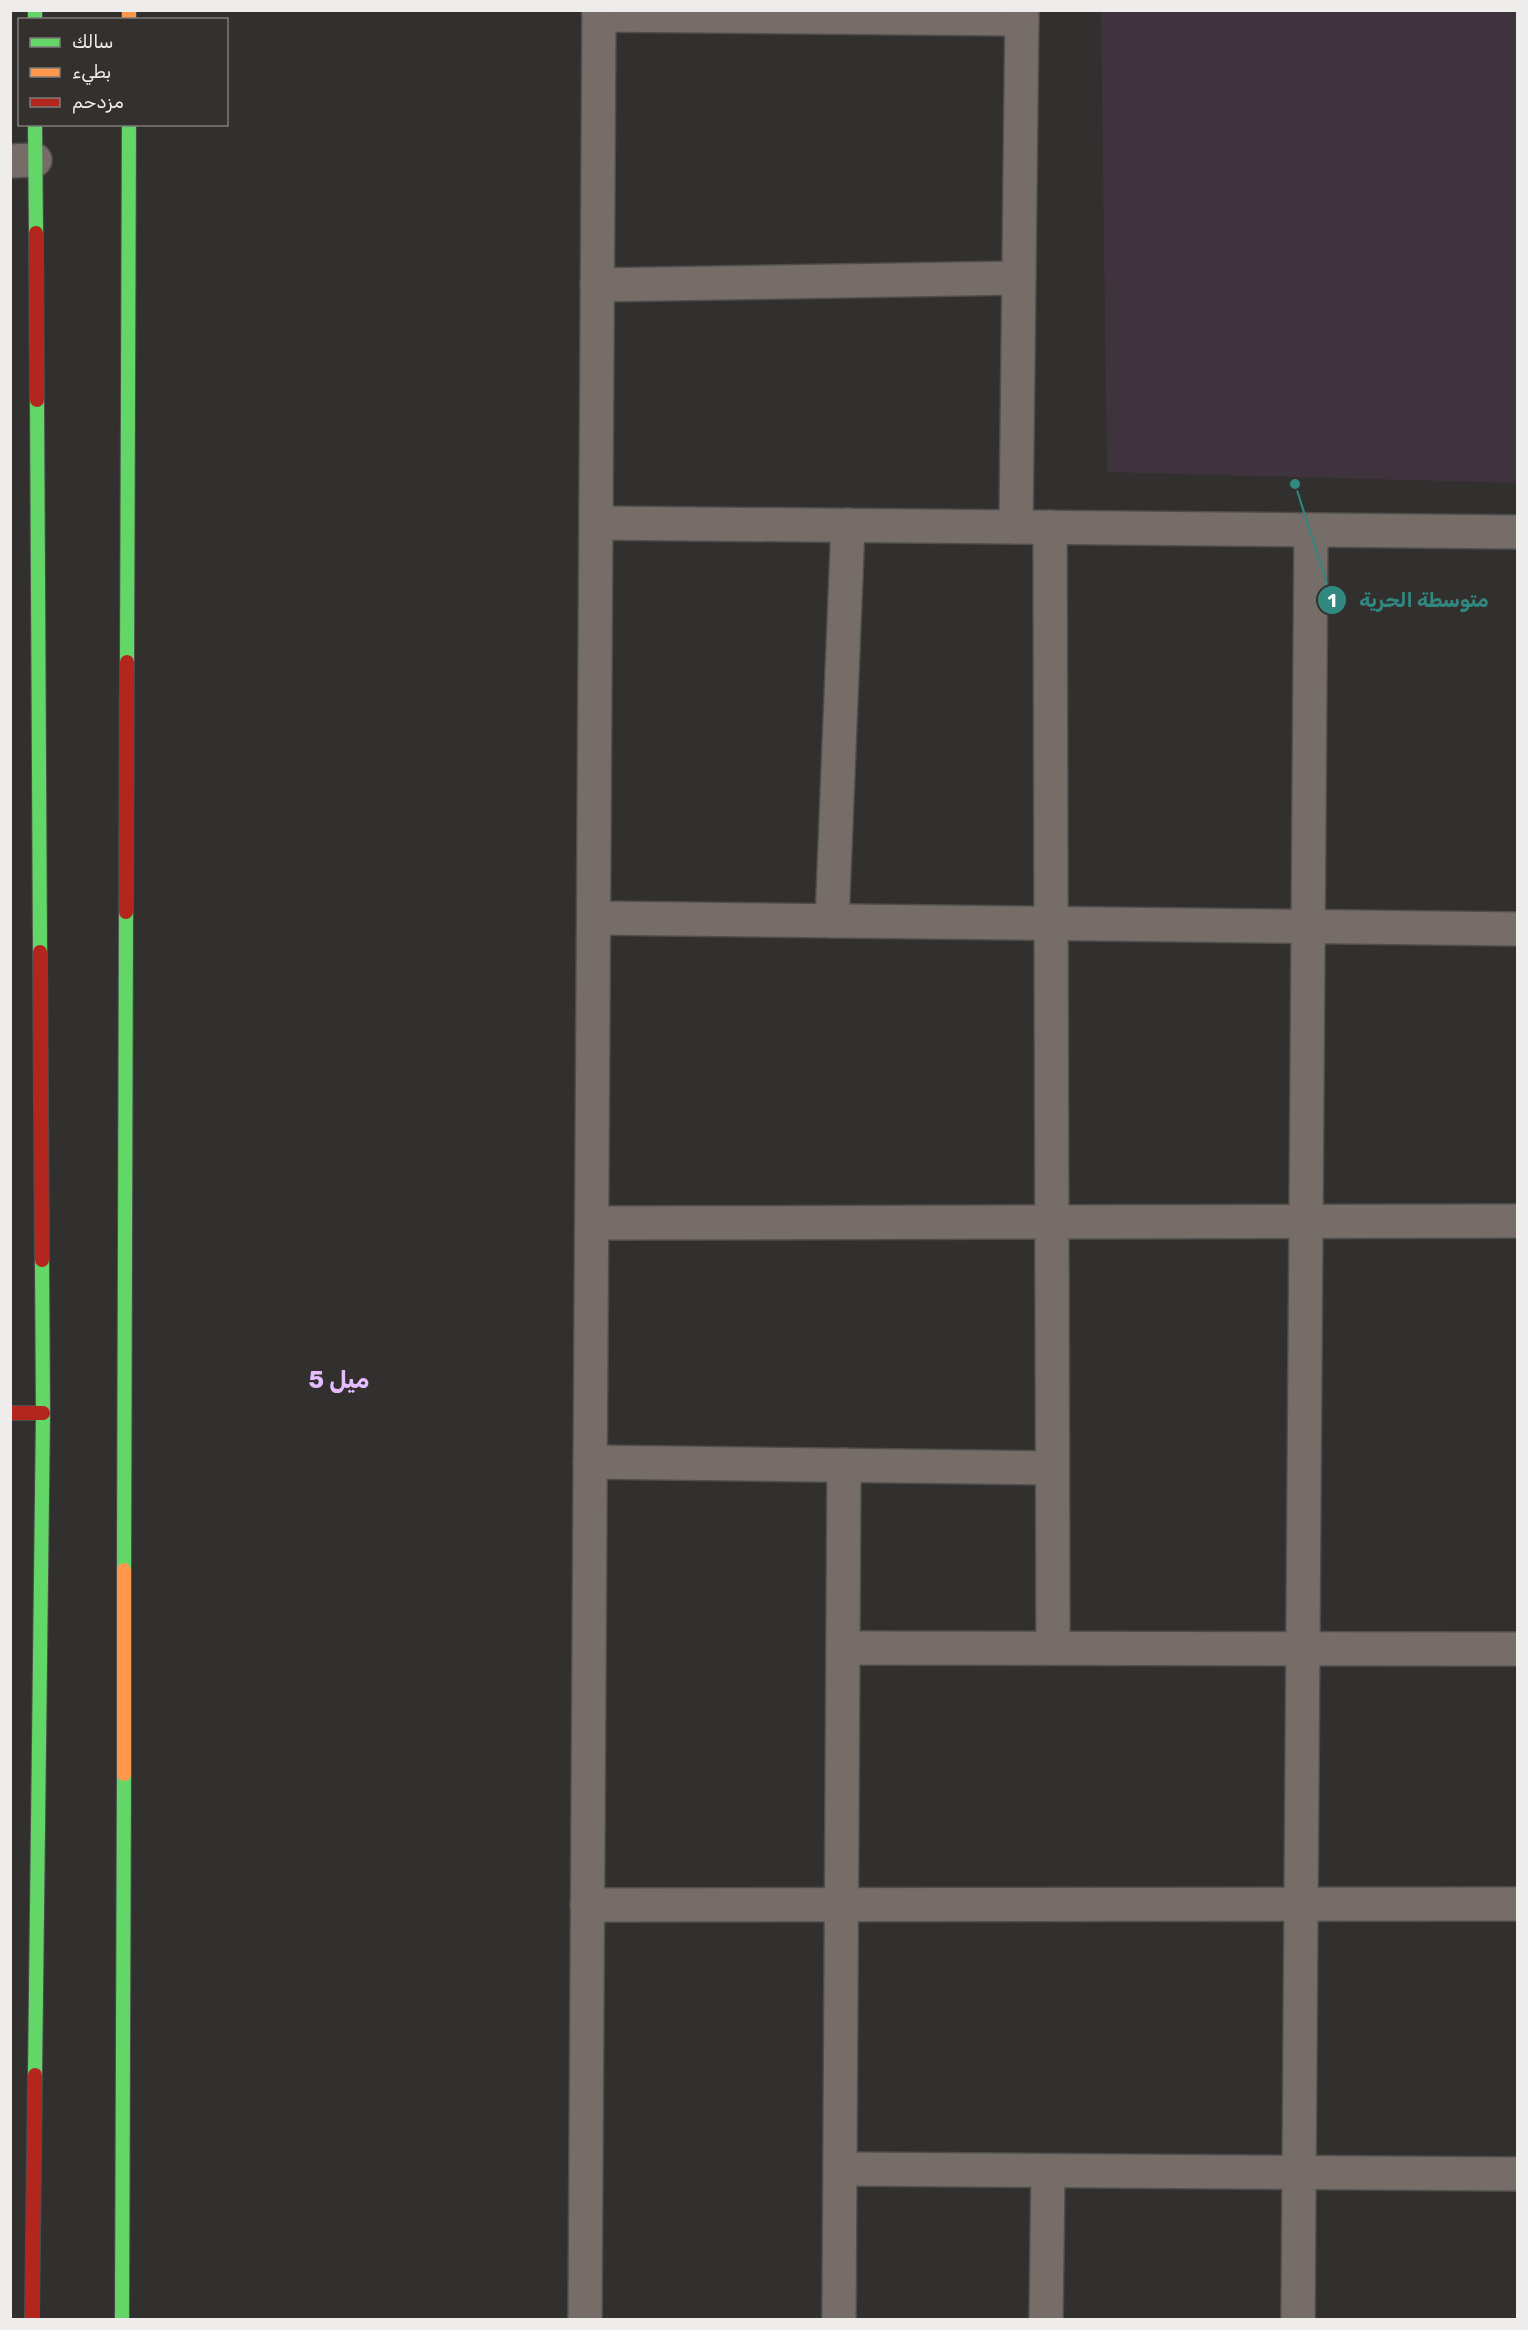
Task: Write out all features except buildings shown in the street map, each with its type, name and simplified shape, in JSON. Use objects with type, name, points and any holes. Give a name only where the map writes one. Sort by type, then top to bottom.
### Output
[{"type":"main road","points":[[32,2319],[43,1413],[23,161],[34,126]]},
{"type":"main road","points":[[122,2319],[129,126]]},
{"type":"main road","points":[[10,1413],[43,1413]]},
{"type":"street","points":[[585,2319],[599,13],[1022,15],[1016,527]]},
{"type":"street","points":[[597,285],[1019,278]]},
{"type":"street","points":[[596,523],[1518,532]]},
{"type":"street","points":[[832,921],[848,525]]},
{"type":"street","points":[[1050,527],[1053,1648]]},
{"type":"street","points":[[1298,2319],[1311,530]]},
{"type":"street","points":[[594,918],[1518,930]]},
{"type":"street","points":[[592,1223],[1518,1221]]},
{"type":"street","points":[[590,1462],[1052,1468]]},
{"type":"street","points":[[839,2319],[844,1465]]},
{"type":"street","points":[[843,1648],[1518,1649]]},
{"type":"street","points":[[587,1905],[1518,1904]]},
{"type":"street","points":[[840,2169],[1518,2174]]},
{"type":"street","points":[[1046,2319],[1048,2171]]},
{"type":"shaded area","points":[[1101,11],[1517,11],[1517,483],[1107,472]]},
{"type":"traffic: fast","points":[[35,10],[35,18]]},
{"type":"traffic: fast","points":[[35,126],[36,233]]},
{"type":"traffic: fast","points":[[127,662],[129,126]]},
{"type":"traffic: fast","points":[[37,400],[40,952]]},
{"type":"traffic: fast","points":[[124,1570],[126,912]]},
{"type":"traffic: fast","points":[[35,2075],[43,1413],[42,1260]]},
{"type":"traffic: fast","points":[[122,2320],[124,1774]]},
{"type":"traffic: slow","points":[[129,10],[129,18]]},
{"type":"traffic: slow","points":[[124,1570],[124,1774]]},
{"type":"traffic: jam","points":[[36,233],[37,400]]},
{"type":"traffic: jam","points":[[126,912],[127,662]]},
{"type":"traffic: jam","points":[[40,952],[42,1260]]},
{"type":"traffic: jam","points":[[10,1413],[43,1413]]},
{"type":"traffic: jam","points":[[32,2320],[35,2075]]},
{"type":"place","name":"متوسطة الحرية","points":[[1295,484]]},
{"type":"district","name":"5 ميل","points":[[339,1380]]}]
